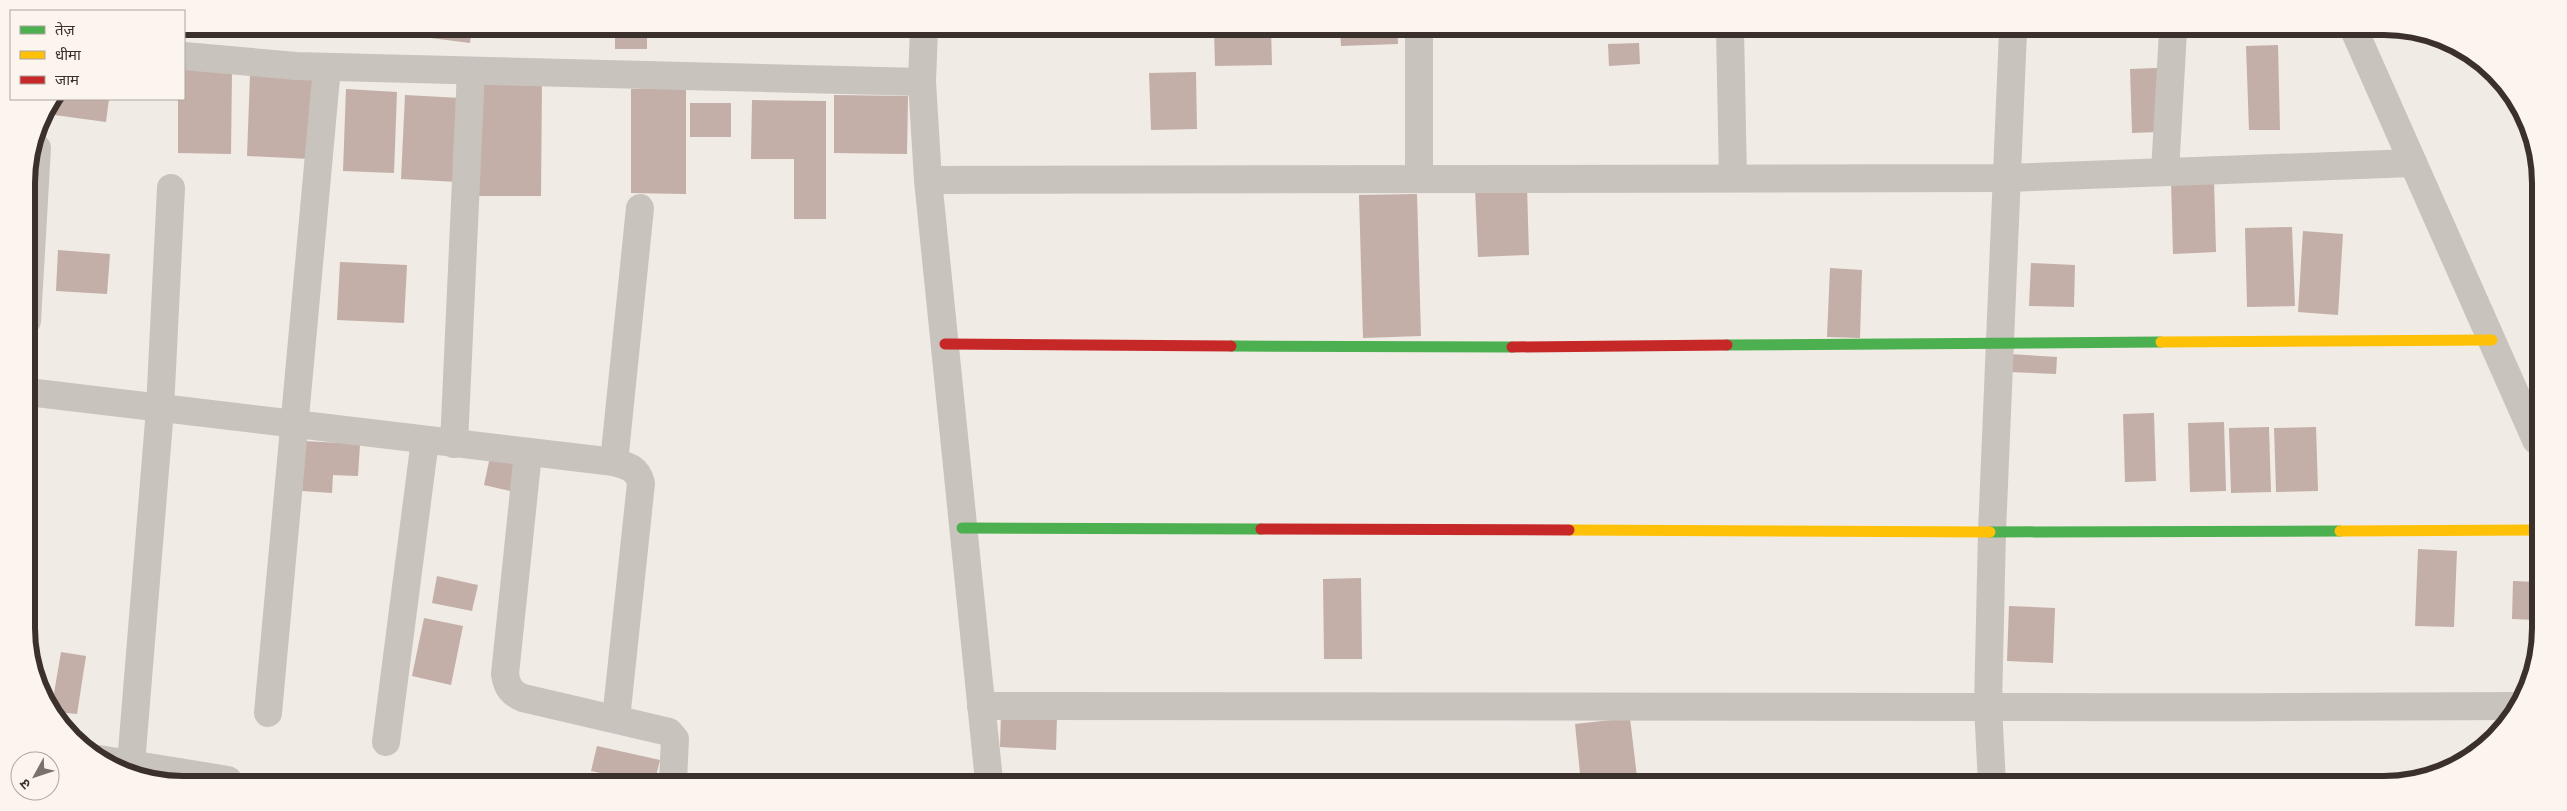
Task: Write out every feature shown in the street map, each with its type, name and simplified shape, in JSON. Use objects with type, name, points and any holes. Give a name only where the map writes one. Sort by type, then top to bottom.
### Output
[{"type":"street","points":[[924,35],[922,82],[928,180],[988,776]]},
{"type":"street","points":[[1419,35],[1419,179]]},
{"type":"street","points":[[1730,35],[1733,178]]},
{"type":"street","points":[[1992,776],[1988,706],[1992,532],[2013,35]]},
{"type":"street","points":[[2165,172],[2173,35]]},
{"type":"street","points":[[2356,35],[2532,431]]},
{"type":"street","points":[[185,56],[327,67],[922,82]]},
{"type":"street","points":[[268,712],[327,67]]},
{"type":"street","points":[[454,444],[471,70]]},
{"type":"street","points":[[928,180],[2007,178],[2413,163]]},
{"type":"street","points":[[35,183],[36,164]]},
{"type":"street","points":[[131,764],[160,409],[171,188]]},
{"type":"street","points":[[614,462],[640,208]]},
{"type":"street","points":[[945,344],[1417,347],[2492,340]]},
{"type":"street","points":[[35,393],[614,462],[632,468],[639,474],[641,483],[616,719]]},
{"type":"street","points":[[386,742],[425,440]]},
{"type":"street","points":[[528,453],[504,674],[506,684],[512,693],[522,698],[669,732],[675,739],[673,776]]},
{"type":"street","points":[[962,528],[1992,532],[2532,530]]},
{"type":"street","points":[[981,706],[1391,709],[1988,706],[2327,709],[2509,706]]},
{"type":"street","points":[[121,762],[204,776]]},
{"type":"building","points":[[407,35],[471,35],[470,43]]},
{"type":"building","points":[[615,35],[647,35],[647,49],[615,49]]},
{"type":"building","points":[[1214,35],[1271,35],[1272,65],[1215,66]]},
{"type":"building","points":[[1340,35],[1397,35],[1398,44],[1341,46]]},
{"type":"building","points":[[1639,43],[1640,64],[1609,66],[1608,44]]},
{"type":"building","points":[[2278,45],[2280,130],[2249,130],[2246,46]]},
{"type":"building","points":[[2157,68],[2159,132],[2132,133],[2130,69]]},
{"type":"building","points":[[185,70],[232,70],[231,154],[178,153],[178,100],[185,100]]},
{"type":"building","points":[[1196,72],[1197,129],[1151,130],[1149,73]]},
{"type":"building","points":[[250,75],[313,79],[310,159],[247,156]]},
{"type":"building","points":[[479,80],[542,80],[541,196],[479,196]]},
{"type":"building","points":[[346,89],[397,92],[394,173],[343,171]]},
{"type":"building","points":[[631,89],[686,89],[686,194],[631,193]]},
{"type":"building","points":[[405,95],[461,98],[458,182],[401,179]]},
{"type":"building","points":[[834,95],[908,96],[907,154],[834,153]]},
{"type":"building","points":[[61,100],[109,100],[106,122],[52,115]]},
{"type":"building","points":[[752,100],[826,101],[826,219],[794,219],[794,159],[751,159]]},
{"type":"building","points":[[690,103],[731,103],[731,137],[690,137]]},
{"type":"building","points":[[2214,180],[2216,252],[2173,254],[2171,181]]},
{"type":"building","points":[[1527,187],[1529,255],[1478,257],[1475,188]]},
{"type":"building","points":[[1417,194],[1421,336],[1363,338],[1359,195]]},
{"type":"building","points":[[2292,227],[2295,306],[2247,307],[2245,228]]},
{"type":"building","points":[[2303,231],[2343,234],[2338,315],[2298,312]]},
{"type":"building","points":[[58,250],[110,254],[107,294],[56,291]]},
{"type":"building","points":[[340,262],[407,265],[404,323],[337,320]]},
{"type":"building","points":[[2031,263],[2075,265],[2074,307],[2029,306]]},
{"type":"building","points":[[1830,268],[1862,270],[1860,338],[1827,337]]},
{"type":"building","points":[[2010,354],[2057,357],[2056,374],[2009,372]]},
{"type":"building","points":[[2154,413],[2156,481],[2125,482],[2123,414]]},
{"type":"building","points":[[2224,422],[2226,491],[2190,492],[2188,423]]},
{"type":"building","points":[[2269,427],[2271,492],[2231,493],[2229,428]]},
{"type":"building","points":[[2316,427],[2318,491],[2276,492],[2274,428]]},
{"type":"building","points":[[304,441],[360,444],[358,476],[333,475],[332,493],[302,491]]},
{"type":"building","points":[[491,452],[522,459],[514,492],[484,485]]},
{"type":"building","points":[[2418,549],[2457,551],[2454,627],[2415,626]]},
{"type":"building","points":[[437,576],[478,585],[472,611],[432,603]]},
{"type":"building","points":[[1361,578],[1362,659],[1324,659],[1323,579]]},
{"type":"building","points":[[2513,581],[2532,582],[2532,620],[2512,619]]},
{"type":"building","points":[[2009,606],[2055,608],[2053,663],[2007,661]]},
{"type":"building","points":[[424,618],[463,626],[451,685],[412,676]]},
{"type":"building","points":[[61,652],[86,656],[77,714],[62,713],[53,698]]},
{"type":"building","points":[[1001,713],[1057,716],[1056,750],[1000,747]]},
{"type":"building","points":[[1630,718],[1637,776],[1580,776],[1575,724]]},
{"type":"building","points":[[597,746],[660,760],[656,776],[614,776],[591,771]]},
{"type":"traffic: fast","points":[[1727,345],[2161,342]]},
{"type":"traffic: fast","points":[[1231,346],[1512,347]]},
{"type":"traffic: fast","points":[[962,528],[1261,529]]},
{"type":"traffic: fast","points":[[1990,532],[2340,531]]},
{"type":"traffic: slow","points":[[2161,342],[2492,340]]},
{"type":"traffic: slow","points":[[1569,530],[1990,532]]},
{"type":"traffic: slow","points":[[2340,531],[2532,530]]},
{"type":"traffic: jam","points":[[945,344],[1231,346]]},
{"type":"traffic: jam","points":[[1512,347],[1727,345]]},
{"type":"traffic: jam","points":[[1261,529],[1569,530]]}]
